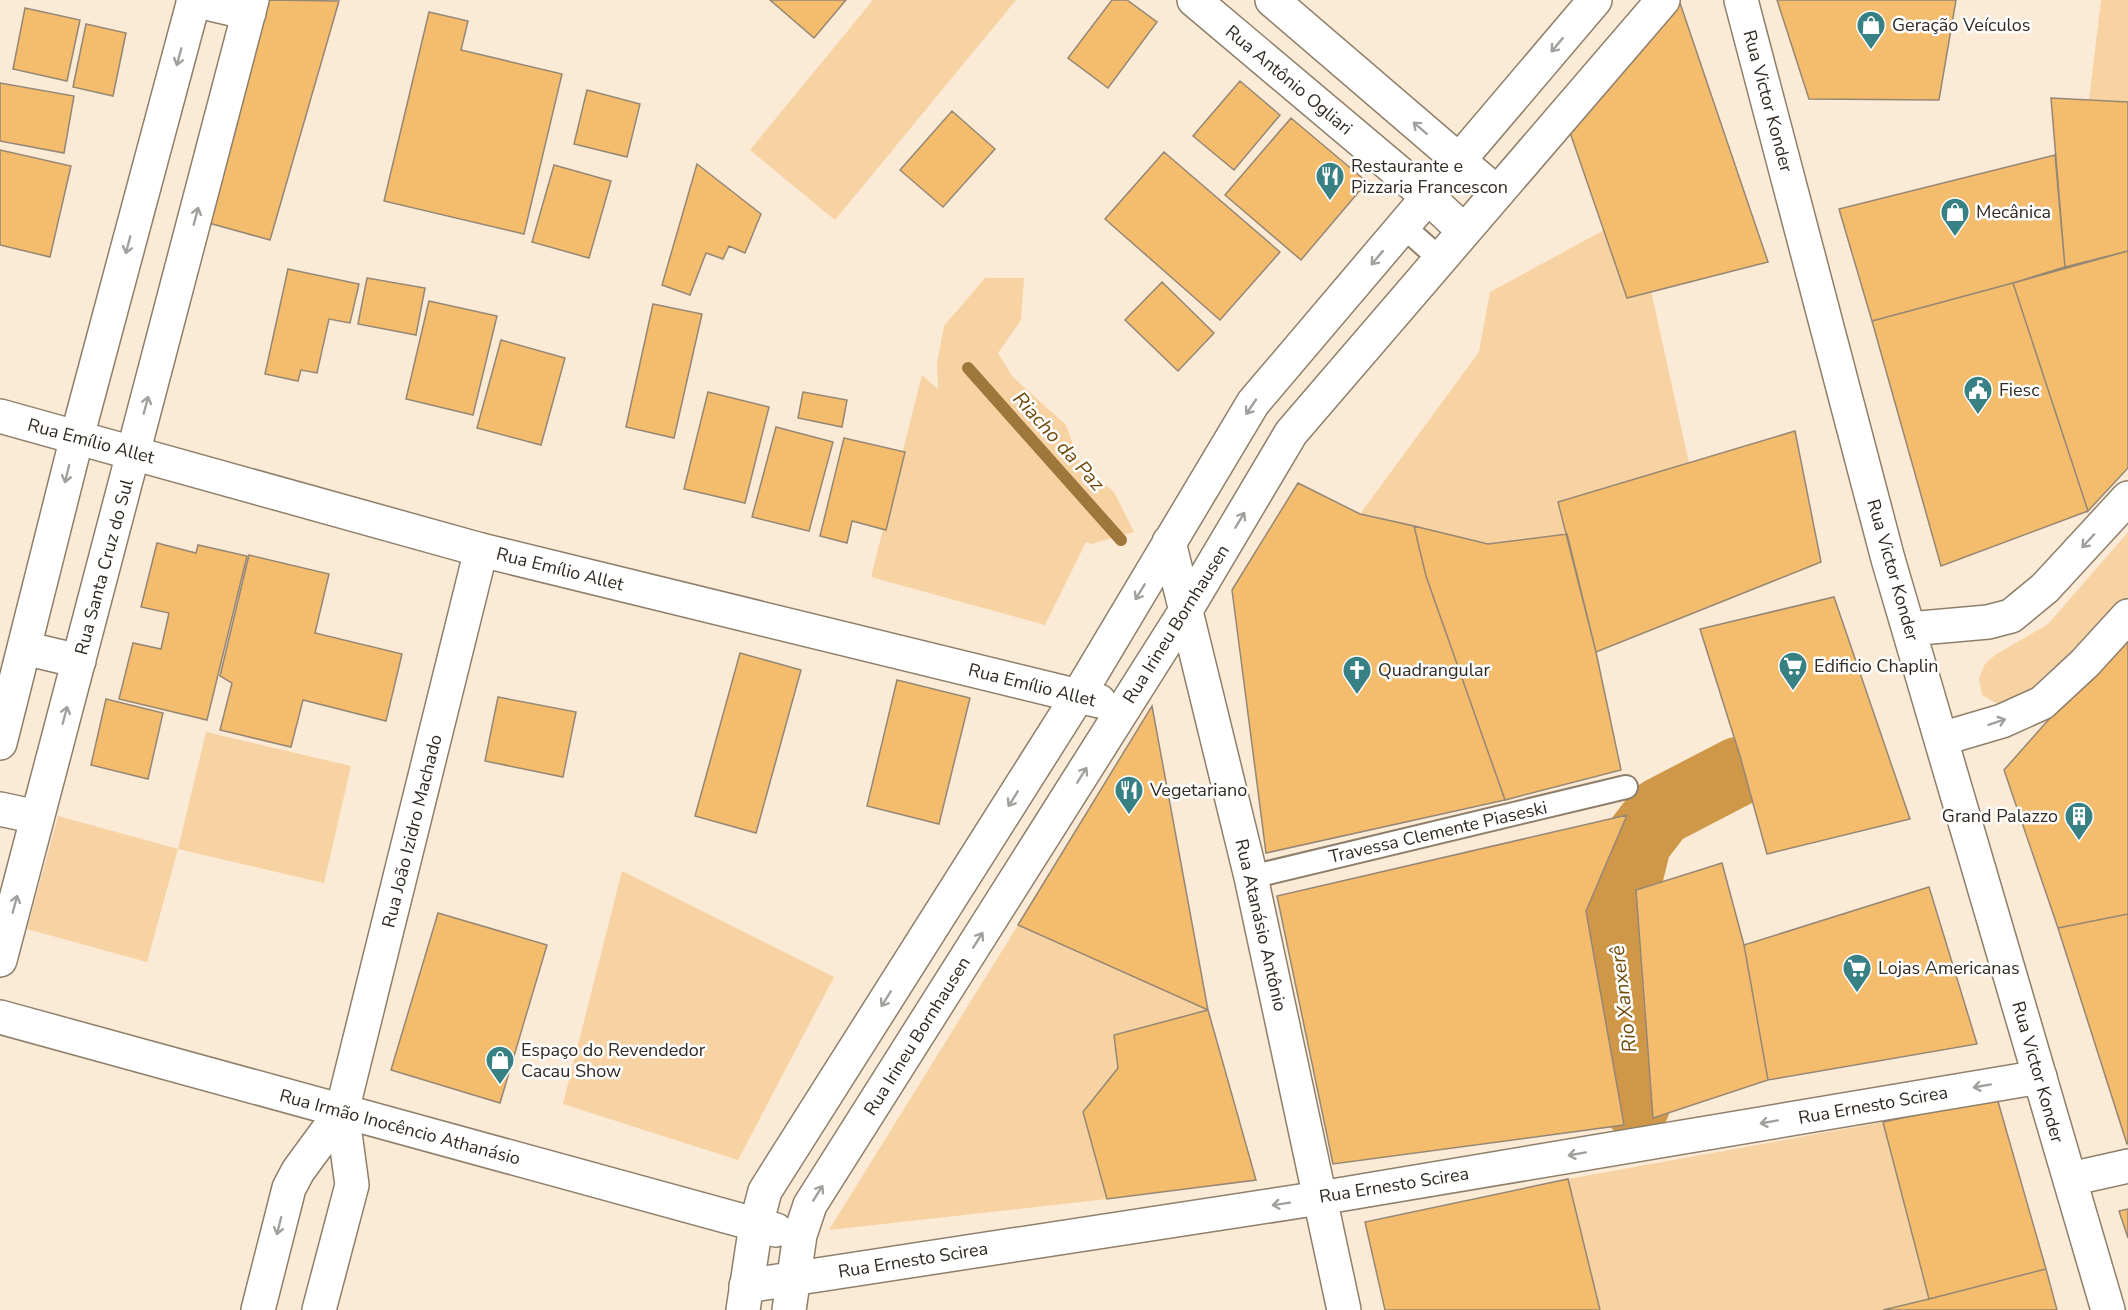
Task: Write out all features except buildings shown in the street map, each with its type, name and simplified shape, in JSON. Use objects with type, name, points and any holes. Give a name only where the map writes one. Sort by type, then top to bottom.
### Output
[{"type":"street","points":[[0,743],[77,437],[194,0],[251,7]]},
{"type":"street","name":"Rua Antônio Ogliari","points":[[1194,0],[1428,197],[1464,231]]},
{"type":"street","points":[[744,1298],[756,1225],[765,1191],[1078,696],[1253,403],[1595,0],[1632,35]]},
{"type":"street","name":"Rua Irineu Bornhausen","points":[[791,1294],[800,1235],[810,1205],[1186,610],[1291,433],[1663,0]]},
{"type":"street","points":[[1715,0],[1744,11]]},
{"type":"street","points":[[1246,43],[1276,3],[1497,193]]},
{"type":"street","name":"Rua Santa Cruz do Sul","points":[[0,960],[251,7]]},
{"type":"street","name":"Rua Victor Konder","points":[[1744,11],[1888,559],[2108,1310]]},
{"type":"street","name":"Rua Emílio Allet","points":[[0,416],[481,550],[1124,708]]},
{"type":"street","points":[[1909,629],[1988,622],[2011,616],[2045,588],[2128,498]]},
{"type":"street","name":"Rua Atanásio Antônio","points":[[1169,542],[1251,877],[1344,1310]]},
{"type":"street","name":"Rua João Izidro Machado","points":[[319,1310],[352,1185],[342,1111],[481,550]]},
{"type":"street","points":[[1941,740],[2001,721],[2042,704],[2085,663],[2128,616]]},
{"type":"street","points":[[24,648],[79,661]]},
{"type":"street","points":[[0,809],[38,817]]},
{"type":"street","points":[[914,955],[954,978]]},
{"type":"street","name":"Rua Irmão Inocêncio Athanásio","points":[[0,1017],[756,1225],[800,1235]]},
{"type":"street","name":"Rua Ernesto Scirea","points":[[744,1298],[791,1294],[1320,1198],[2040,1077]]},
{"type":"street","name":"Rua João Izidro Machado","points":[[258,1310],[289,1188],[342,1111]]},
{"type":"street","points":[[2070,1179],[2128,1166]]},
{"type":"lane","points":[[1403,226],[1440,259]]},
{"type":"lane","name":"Travessa Clemente Piaseski","points":[[1251,877],[1626,787]]},
{"type":"shaded area","points":[[873,0],[1016,0],[835,220],[750,150]]},
{"type":"shaded area","points":[[2101,0],[2128,0],[2128,102],[2089,100]]},
{"type":"shaded area","points":[[1604,230],[1651,291],[1689,463],[1559,502],[1567,534],[1488,544],[1360,514],[1479,352],[1490,292]]},
{"type":"shaded area","points":[[985,278],[1024,278],[1021,320],[998,353],[1012,376],[1066,425],[1079,462],[1114,492],[1134,532],[1091,544],[1086,542],[1045,625],[871,577],[922,375],[938,389],[937,363],[944,326]]},
{"type":"shaded area","points":[[2128,532],[2128,628],[2027,694],[1998,704],[1982,695],[1979,678],[1985,664],[1995,655],[2048,624]]},
{"type":"shaded area","points":[[206,732],[351,766],[324,883],[178,849]]},
{"type":"shaded area","points":[[58,816],[178,849],[147,962],[27,929]]},
{"type":"shaded area","points":[[622,871],[834,977],[738,1160],[563,1104]]},
{"type":"shaded area","points":[[1018,925],[1208,1010],[1114,1035],[1118,1068],[1083,1112],[1107,1199],[829,1230]]},
{"type":"shaded area","points":[[1883,1122],[1929,1299],[1883,1310],[1600,1310],[1568,1179]]},
{"type":"waterway","name":"Riacho da Paz","points":[[968,368],[1121,540]]},
{"type":"waterway","name":"Rio Xanxerê","points":[[1636,1104],[1615,932],[1637,842],[1660,812],[1739,771]]},
{"type":"place","name":"Geração Veículos","points":[[1871,50]]},
{"type":"place","name":"Restaurante e Pizzaria Francescon","points":[[1330,202]]},
{"type":"place","name":"Mecânica","points":[[1955,238]]},
{"type":"place","name":"Fiesc","points":[[1978,416]]},
{"type":"place","name":"Edificio Chaplin","points":[[1793,692]]},
{"type":"place","name":"Quadrangular","points":[[1357,696]]},
{"type":"place","name":"Vegetariano","points":[[1129,816]]},
{"type":"place","name":"Grand Palazzo","points":[[2079,842]]},
{"type":"place","name":"Lojas Americanas","points":[[1857,994]]},
{"type":"place","name":"Espaço do Revendedor Cacau Show","points":[[500,1086]]}]
